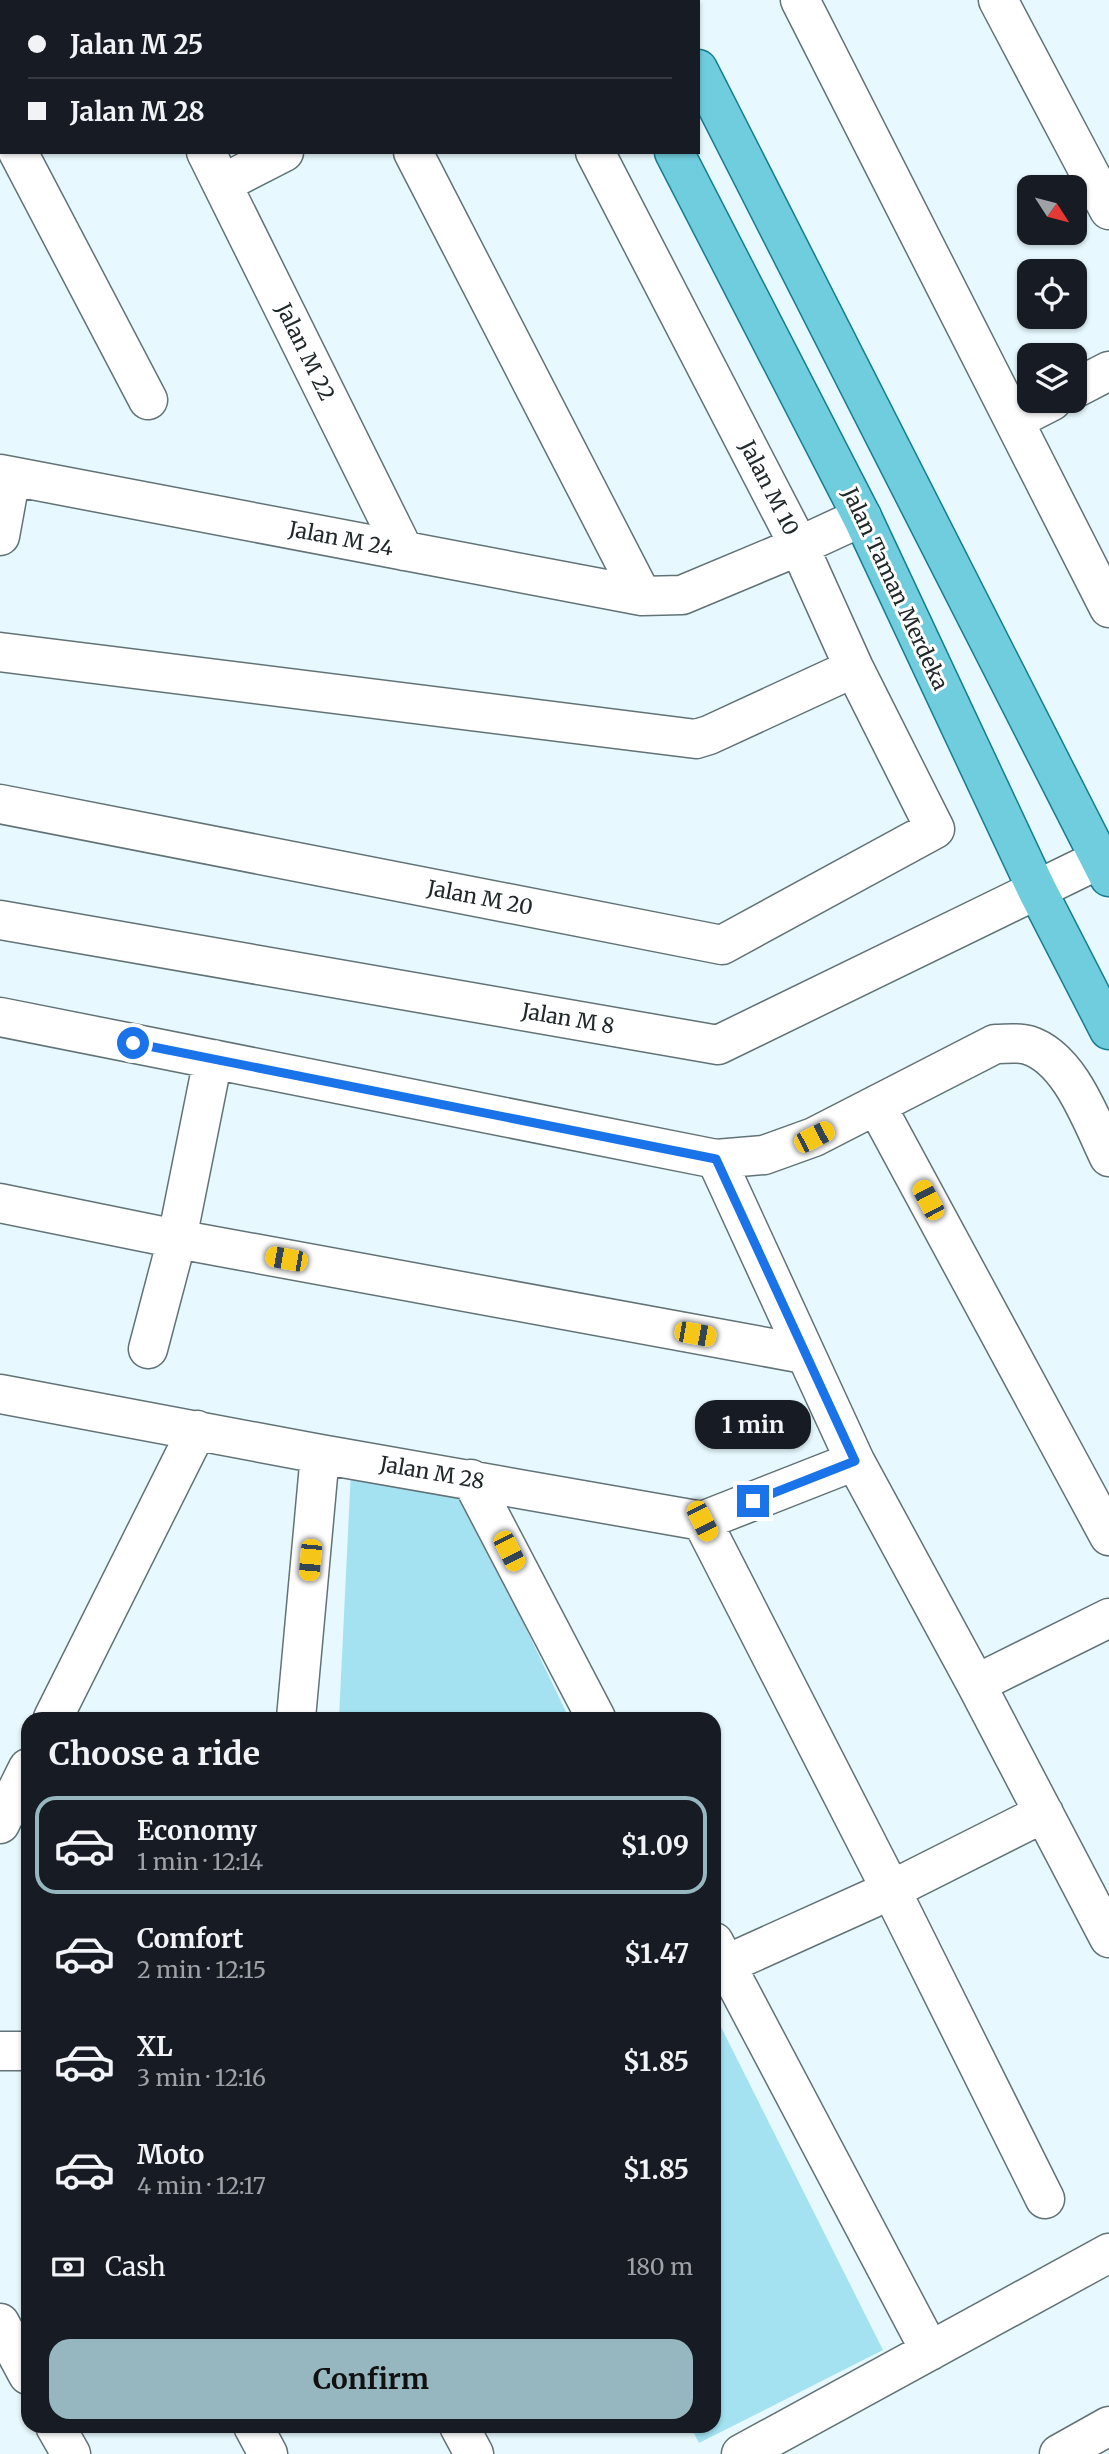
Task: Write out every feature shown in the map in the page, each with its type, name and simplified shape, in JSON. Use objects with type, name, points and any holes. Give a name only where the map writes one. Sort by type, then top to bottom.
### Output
[{"type":"main road","points":[[700,73],[1104,868]]},
{"type":"main road","name":"Jalan Taman Merdeka","points":[[675,154],[862,517],[1037,890],[1109,1030]]},
{"type":"street","points":[[800,0],[1109,608]]},
{"type":"street","points":[[998,0],[1109,210]]},
{"type":"street","points":[[19,154],[148,400]]},
{"type":"street","points":[[214,168],[275,154]]},
{"type":"street","points":[[414,154],[642,596]]},
{"type":"street","name":"Jalan M 10","points":[[596,154],[799,546],[854,668],[935,829]]},
{"type":"street","name":"Jalan M 22","points":[[214,168],[404,551]]},
{"type":"street","points":[[1087,382],[1109,371]]},
{"type":"street","points":[[1014,420],[1028,413]]},
{"type":"street","points":[[0,536],[5,475]]},
{"type":"street","name":"Jalan M 24","points":[[5,475],[642,596],[682,595],[799,546]]},
{"type":"street","points":[[799,546],[862,517]]},
{"type":"street","points":[[0,652],[696,739],[854,668]]},
{"type":"street","name":"Jalan M 20","points":[[0,804],[722,945],[935,829]]},
{"type":"street","name":"Jalan M 8","points":[[0,920],[718,1045],[1037,890],[1104,868]]},
{"type":"street","points":[[0,1017],[716,1159],[764,1155],[814,1137],[995,1044],[1027,1044],[1057,1062],[1077,1092],[1109,1157]]},
{"type":"street","points":[[148,1349],[177,1239],[213,1059]]},
{"type":"street","points":[[876,1105],[1109,1536]]},
{"type":"street","points":[[716,1159],[855,1461],[1109,1938]]},
{"type":"street","points":[[0,1203],[177,1239],[804,1354]]},
{"type":"street","name":"Jalan M 28","points":[[4,1405],[197,1430],[702,1521]]},
{"type":"street","points":[[56,1712],[197,1430]]},
{"type":"street","points":[[297,1712],[320,1454]]},
{"type":"street","points":[[855,1461],[702,1521],[1045,2199]]},
{"type":"street","points":[[471,1479],[593,1712]]},
{"type":"street","points":[[976,1684],[1109,1618]]},
{"type":"street","points":[[0,1824],[21,1782]]},
{"type":"street","points":[[721,1953],[891,1891],[1044,1813]]},
{"type":"street","points":[[721,1955],[930,2351]]},
{"type":"street","points":[[0,2051],[21,2050]]},
{"type":"street","points":[[755,2451],[1109,2253]]},
{"type":"street","points":[[0,2323],[21,2362]]},
{"type":"street","points":[[1059,2454],[1109,2426]]},
{"type":"street","points":[[59,2433],[71,2454]]},
{"type":"street","points":[[257,2433],[268,2454]]},
{"type":"street","points":[[463,2433],[474,2454]]},
{"type":"shaded area","points":[[351,1470],[460,1491],[566,1712],[339,1712]]},
{"type":"shaded area","points":[[721,2027],[883,2350],[721,2432]]},
{"type":"shaded area","points":[[694,2433],[719,2433],[699,2443]]},
{"type":"route","points":[[133,1043],[716,1159],[855,1461],[753,1501]]}]
